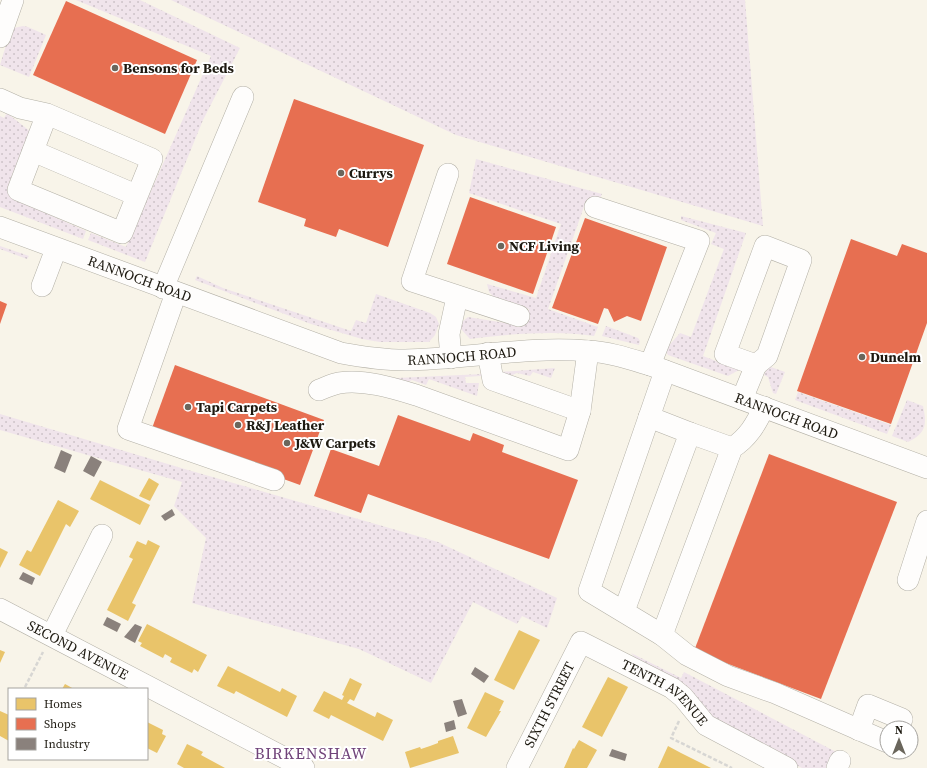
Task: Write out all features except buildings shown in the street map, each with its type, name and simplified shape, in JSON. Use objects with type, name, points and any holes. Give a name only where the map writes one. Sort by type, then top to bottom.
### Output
[{"type":"street","points":[[0,37],[12,0]]},
{"type":"street","points":[[243,97],[169,290],[128,429],[274,480]]},
{"type":"street","points":[[0,99],[20,108],[47,114],[152,159],[136,195],[122,233],[18,190],[47,114]]},
{"type":"street","points":[[33,151],[136,195]]},
{"type":"street","points":[[448,174],[412,282],[519,316]]},
{"type":"street","points":[[595,208],[699,241],[657,368],[649,417],[589,591],[662,635],[687,655],[728,676],[775,694],[879,739]]},
{"type":"street","name":"RANNOCH ROAD","points":[[0,228],[341,353],[371,358],[404,360],[451,358],[519,351],[588,351],[626,358],[925,462]]},
{"type":"street","points":[[742,399],[756,365],[767,356],[801,260],[765,246],[725,354],[756,365]]},
{"type":"street","points":[[42,286],[56,249]]},
{"type":"street","points":[[451,358],[449,334],[457,297]]},
{"type":"street","points":[[319,390],[339,383],[357,383],[393,388],[568,450],[580,411],[588,351]]},
{"type":"street","points":[[488,354],[493,380],[580,411]]},
{"type":"street","points":[[662,635],[732,448],[740,443],[750,433],[764,407]]},
{"type":"street","points":[[649,417],[732,448]]},
{"type":"street","points":[[624,611],[690,432]]},
{"type":"street","points":[[908,580],[927,521]]},
{"type":"street","points":[[52,635],[102,535]]},
{"type":"street","name":"SECOND AVENUE","points":[[0,609],[304,768]]},
{"type":"street","name":"SIXTH STREET","points":[[517,768],[581,642]]},
{"type":"street","name":"TENTH AVENUE","points":[[581,642],[672,688],[683,697],[706,726],[786,768]]},
{"type":"street","points":[[859,730],[868,705],[902,720]]},
{"type":"path","points":[[25,687],[52,635]]},
{"type":"shaded area","points":[[76,0],[140,0],[240,48],[203,120],[145,262],[88,240],[91,233],[126,247],[211,56]]},
{"type":"shaded area","points":[[171,0],[745,0],[763,226],[456,135]]},
{"type":"shaded area","points":[[23,26],[46,35],[29,77],[0,65],[10,32],[14,28]]},
{"type":"shaded area","points":[[7,113],[31,132],[14,199],[86,231],[83,239],[0,207],[0,116],[4,118]]},
{"type":"shaded area","points":[[476,159],[602,194],[598,203],[586,201],[548,309],[598,327],[594,336],[565,333],[532,333],[470,339],[460,328],[462,322],[468,317],[524,326],[529,309],[494,297],[489,292],[487,284],[536,298],[561,224],[469,193]]},
{"type":"shaded area","points":[[681,216],[746,233],[703,356],[739,370],[728,376],[668,355],[665,350],[680,333],[691,337],[724,249],[711,244],[716,233],[681,220]]},
{"type":"shaded area","points":[[0,246],[29,256],[27,259],[0,249]]},
{"type":"shaded area","points":[[197,276],[223,288],[351,331],[356,320],[366,323],[376,294],[430,313],[436,317],[439,324],[435,335],[429,342],[380,342],[362,339],[311,324],[195,280]]},
{"type":"shaded area","points":[[606,326],[638,338],[640,341],[639,345],[602,336]]},
{"type":"shaded area","points":[[768,366],[785,372],[776,394],[773,393],[768,377],[764,375]]},
{"type":"shaded area","points":[[555,368],[551,378],[533,372],[530,376],[517,373],[510,376],[500,372]]},
{"type":"shaded area","points":[[483,374],[481,376],[465,377],[466,383],[479,383],[477,396],[429,379],[426,385],[412,380],[406,383],[397,380],[397,378]]},
{"type":"shaded area","points":[[798,392],[891,425],[887,434],[795,400]]},
{"type":"shaded area","points":[[907,400],[923,406],[925,418],[922,432],[908,442],[892,436]]},
{"type":"shaded area","points":[[0,414],[438,542],[557,598],[547,628],[522,616],[517,624],[473,602],[431,683],[359,649],[192,603],[206,538],[174,506],[182,482],[0,430]]},
{"type":"shaded area","points":[[631,653],[681,678],[684,672],[836,752],[829,768],[802,768],[712,722],[647,671]]},
{"type":"place","name":"Bensons for Beds","points":[[115,68]]},
{"type":"place","name":"Currys","points":[[341,173]]},
{"type":"place","name":"NCF Living","points":[[501,246]]},
{"type":"place","name":"Dunelm","points":[[862,357]]},
{"type":"place","name":"Tapi Carpets","points":[[188,407]]},
{"type":"place","name":"R&J Leather","points":[[238,425]]},
{"type":"place","name":"J&W Carpets","points":[[287,443]]},
{"type":"district","name":"BIRKENSHAW","points":[[311,753]]}]
